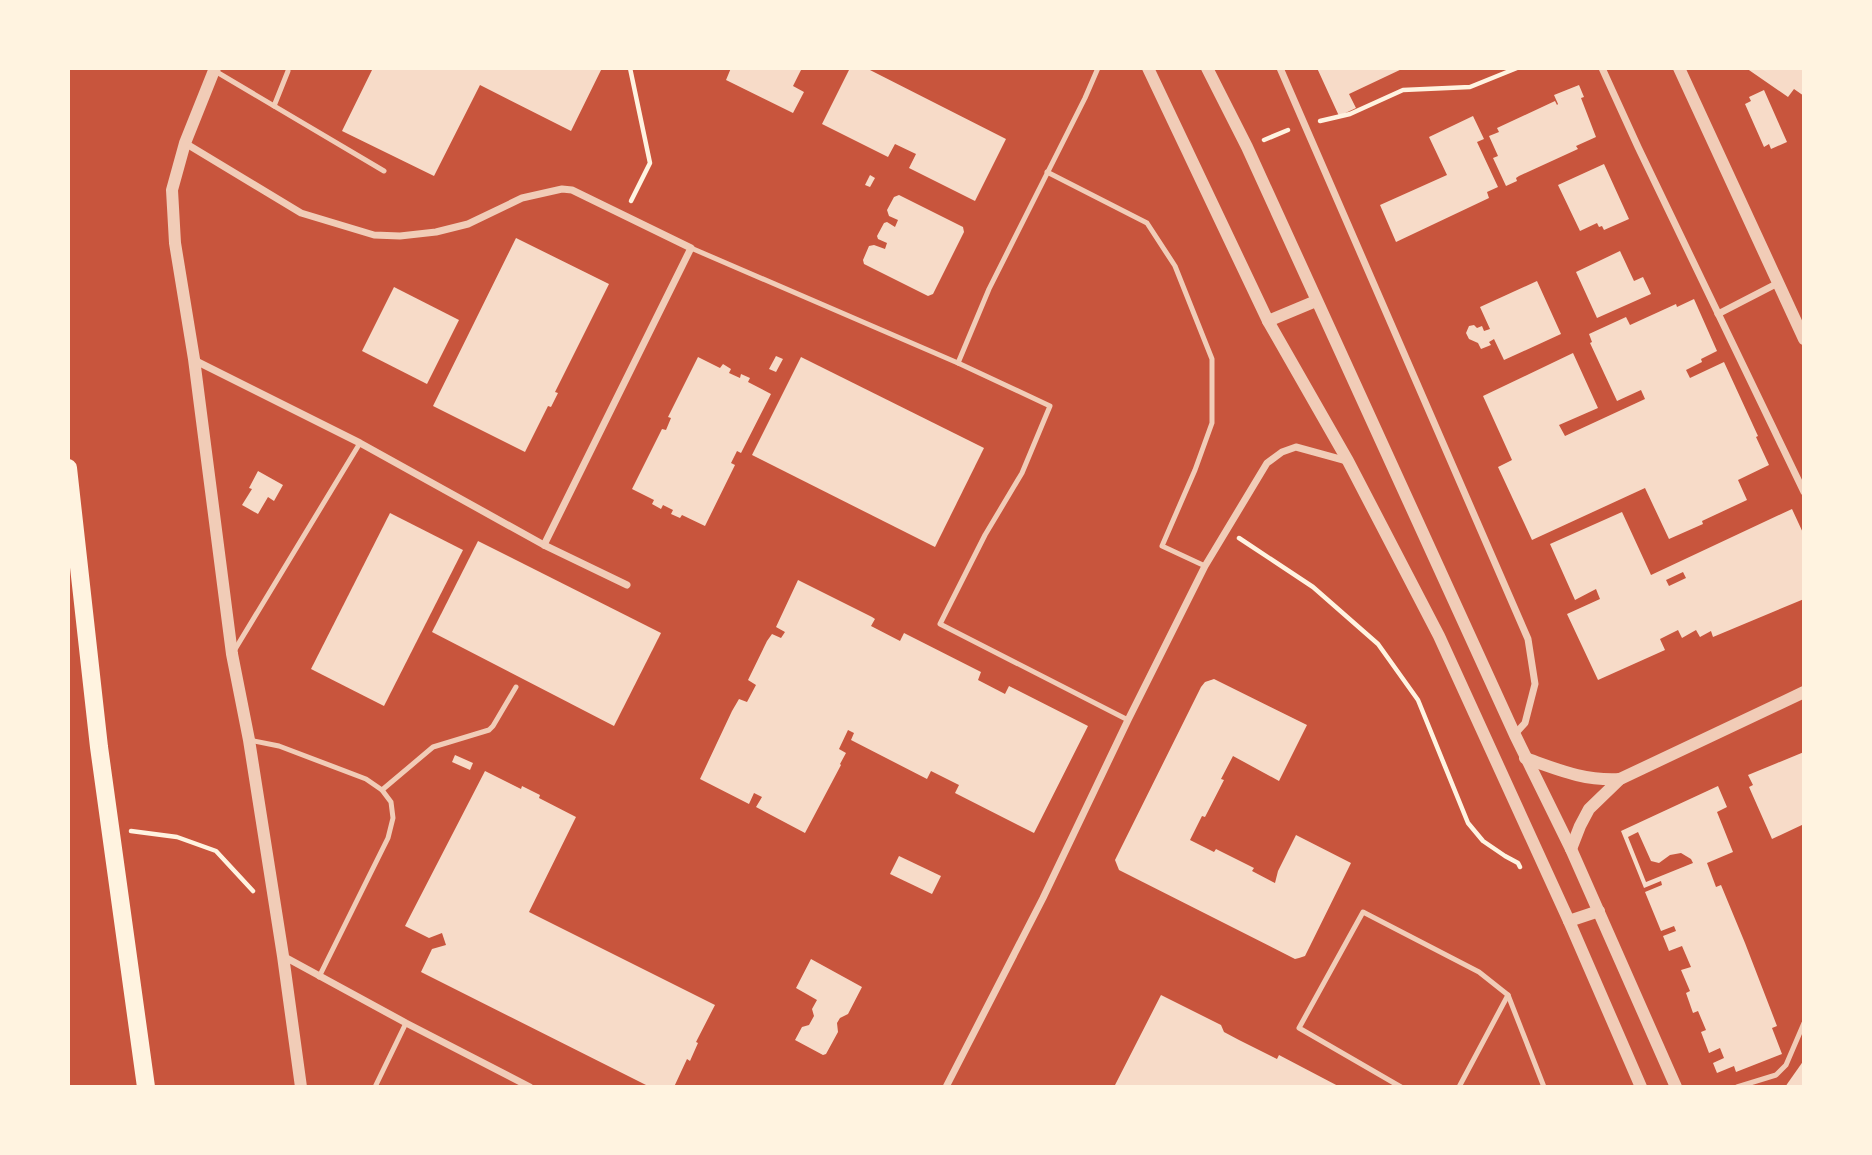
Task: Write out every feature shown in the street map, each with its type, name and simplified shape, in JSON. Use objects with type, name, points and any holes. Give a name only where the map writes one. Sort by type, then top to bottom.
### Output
[{"type":"main road","points":[[68,468],[99,747],[146,1087]]},
{"type":"street","points":[[1148,68],[1268,321],[1348,461],[1439,636],[1569,921],[1641,1087]]},
{"type":"street","points":[[1207,68],[1247,147],[1525,758],[1571,849],[1676,1087]]},
{"type":"street","points":[[1280,68],[1528,639],[1535,684],[1525,723],[1515,735]]},
{"type":"street","points":[[1602,68],[1804,492]]},
{"type":"street","points":[[1679,68],[1804,339]]},
{"type":"street","points":[[215,69],[185,143],[172,190],[175,243],[194,359],[232,654],[249,740],[301,1087]]},
{"type":"street","points":[[185,143],[301,213],[374,235],[400,236],[436,232],[468,224],[522,198],[562,189],[572,190],[691,248],[544,545]]},
{"type":"street","points":[[1718,314],[1778,283]]},
{"type":"street","points":[[1268,321],[1316,301]]},
{"type":"street","points":[[194,359],[360,443],[544,545],[627,585]]},
{"type":"street","points":[[946,1087],[1205,566],[1267,463],[1282,452],[1296,447],[1348,461]]},
{"type":"street","points":[[1571,849],[1589,809],[1620,779],[1804,692]]},
{"type":"street","points":[[1525,758],[1577,776],[1599,780],[1620,779]]},
{"type":"street","points":[[1569,921],[1599,911]]},
{"type":"street","points":[[283,956],[530,1087]]},
{"type":"lane","points":[[274,106],[288,68]]},
{"type":"lane","points":[[958,363],[989,289],[1098,68]]},
{"type":"lane","points":[[215,69],[384,171]]},
{"type":"lane","points":[[1047,172],[1147,223],[1180,277],[1212,359],[1212,423],[1162,546],[1205,566]]},
{"type":"lane","points":[[691,248],[958,363],[1050,406],[1022,473],[985,535],[940,624],[1128,720]]},
{"type":"lane","points":[[232,654],[360,443]]},
{"type":"lane","points":[[382,790],[433,747],[489,730],[516,687]]},
{"type":"lane","points":[[249,740],[279,746],[366,779],[382,790],[391,802],[393,818],[388,838],[319,977]]},
{"type":"lane","points":[[1401,1087],[1299,1028],[1363,912],[1479,972],[1508,995],[1544,1087]]},
{"type":"lane","points":[[1459,1087],[1508,995]]},
{"type":"lane","points":[[375,1087],[406,1023]]},
{"type":"lane","points":[[1737,1087],[1776,1075],[1786,1065],[1804,1023]]},
{"type":"path","points":[[623,215],[650,163],[630,68]]},
{"type":"path","points":[[1247,147],[1305,124],[1350,114],[1403,90],[1470,88],[1517,68]]},
{"type":"path","points":[[1227,529],[1313,587],[1378,644],[1418,700],[1468,823],[1483,841],[1518,863],[1524,875]]},
{"type":"path","points":[[111,829],[177,837],[216,851],[276,913]]},
{"type":"building","points":[[373,68],[602,68],[571,131],[480,85],[434,176],[342,131]]},
{"type":"building","points":[[731,68],[802,68],[793,86],[804,92],[793,113],[726,80]]},
{"type":"building","points":[[850,68],[866,68],[1006,139],[975,201],[909,168],[916,154],[895,144],[888,157],[822,124]]},
{"type":"building","points":[[1317,68],[1404,68],[1349,94],[1356,108],[1339,116]]},
{"type":"building","points":[[1746,68],[1804,68],[1804,96],[1794,89],[1788,97]]},
{"type":"building","points":[[1579,85],[1584,97],[1581,98],[1596,137],[1576,146],[1578,149],[1519,176],[1517,181],[1506,186],[1493,158],[1498,156],[1489,136],[1499,132],[1497,128],[1555,101],[1557,105],[1554,95]]},
{"type":"building","points":[[1764,90],[1787,142],[1771,149],[1769,144],[1764,147],[1745,104],[1751,101],[1749,97]]},
{"type":"building","points":[[1473,116],[1484,139],[1477,142],[1498,187],[1487,192],[1489,198],[1396,242],[1380,205],[1447,175],[1429,137]]},
{"type":"building","points":[[1604,164],[1629,219],[1604,230],[1597,223],[1580,231],[1558,185]]},
{"type":"building","points":[[870,175],[875,178],[870,187],[865,185]]},
{"type":"building","points":[[899,195],[963,227],[964,232],[933,294],[928,296],[864,264],[869,246],[885,249],[887,243],[877,236],[884,223],[895,227],[898,220],[889,216],[887,210],[894,197]]},
{"type":"building","points":[[516,238],[609,284],[555,392],[558,393],[551,407],[548,406],[525,452],[433,406]]},
{"type":"building","points":[[1620,251],[1634,281],[1643,277],[1651,294],[1597,318],[1576,272]]},
{"type":"building","points":[[1537,281],[1561,334],[1504,360],[1494,339],[1489,342],[1491,345],[1481,349],[1478,343],[1469,339],[1466,333],[1469,326],[1482,326],[1484,331],[1490,329],[1480,307]]},
{"type":"building","points":[[394,287],[459,320],[427,384],[362,351]]},
{"type":"building","points":[[1694,299],[1717,351],[1686,370],[1690,378],[1724,362],[1769,465],[1738,480],[1747,500],[1669,539],[1645,488],[1532,540],[1498,467],[1512,460],[1483,396],[1573,353],[1598,408],[1559,425],[1565,436],[1645,399],[1641,390],[1617,401],[1590,343],[1589,334],[1626,317],[1630,325],[1676,304],[1677,307]]},
{"type":"building","points":[[776,356],[783,359],[776,372],[769,369]]},
{"type":"building","points":[[698,357],[720,368],[723,364],[731,369],[729,373],[740,378],[741,374],[750,378],[748,382],[771,394],[741,453],[737,451],[731,463],[735,465],[705,526],[682,515],[680,518],[671,514],[673,510],[663,505],[661,509],[652,504],[654,500],[632,489],[662,429],[666,430],[671,418],[668,417]]},
{"type":"building","points":[[801,357],[984,448],[935,547],[752,455]]},
{"type":"building","points":[[258,471],[283,485],[274,501],[268,497],[258,514],[242,505],[252,489],[249,488]]},
{"type":"building","points":[[1792,509],[1804,535],[1804,599],[1713,637],[1711,631],[1700,637],[1696,630],[1682,638],[1678,630],[1660,639],[1665,650],[1598,680],[1567,614],[1600,599],[1596,589],[1575,600],[1550,544],[1622,512],[1651,575]],"holes":[[[1683,572],[1686,578],[1669,586],[1666,580]]]},
{"type":"building","points":[[390,513],[463,550],[384,706],[311,669]]},
{"type":"building","points":[[478,541],[661,633],[614,726],[432,632]]},
{"type":"building","points":[[798,580],[872,617],[875,619],[871,626],[900,641],[904,633],[981,672],[978,680],[1005,694],[1009,686],[1088,726],[1034,833],[955,793],[959,785],[931,771],[927,779],[851,740],[854,733],[848,730],[839,749],[846,753],[841,765],[805,833],[756,807],[762,797],[754,793],[749,804],[700,779],[739,699],[747,702],[756,685],[748,680],[767,641],[772,634],[781,638],[785,632],[776,627]]},
{"type":"building","points":[[1214,679],[1307,725],[1279,781],[1233,756],[1221,779],[1224,780],[1190,840],[1214,852],[1216,849],[1254,868],[1252,871],[1275,883],[1296,835],[1351,863],[1305,956],[1299,958],[1295,959],[1119,870],[1115,860],[1201,687],[1205,682]]},
{"type":"building","points":[[1804,752],[1804,824],[1772,839],[1749,787],[1753,785],[1748,775]]},
{"type":"building","points":[[455,755],[473,763],[470,770],[452,762]]},
{"type":"building","points":[[485,771],[540,795],[539,798],[576,817],[529,912],[715,1005],[696,1042],[698,1043],[690,1061],[687,1059],[674,1087],[650,1087],[421,972],[432,949],[446,945],[442,933],[429,938],[405,926]]},
{"type":"building","points":[[1718,786],[1727,807],[1717,812],[1733,852],[1707,863],[1716,887],[1721,885],[1745,943],[1777,1026],[1772,1028],[1782,1054],[1736,1072],[1734,1066],[1717,1073],[1713,1063],[1724,1058],[1720,1048],[1709,1053],[1701,1032],[1706,1030],[1698,1011],[1693,1013],[1686,993],[1690,991],[1681,970],[1691,967],[1682,946],[1669,951],[1663,936],[1676,931],[1674,926],[1661,931],[1645,892],[1662,885],[1661,881],[1644,888],[1621,831]],"holes":[[[1638,832],[1651,861],[1659,863],[1670,855],[1681,853],[1693,863],[1646,882],[1628,837]]]},
{"type":"building","points":[[899,856],[941,876],[932,894],[890,874]]},
{"type":"building","points":[[811,959],[862,987],[848,1014],[837,1023],[838,1032],[823,1055],[795,1040],[802,1027],[809,1025],[814,1016],[812,1009],[817,1000],[796,988]]},
{"type":"building","points":[[1161,995],[1221,1025],[1224,1032],[1239,1040],[1277,1059],[1279,1055],[1340,1087],[1114,1087]]},
{"type":"building","points":[[1804,1060],[1804,1087],[1785,1087]]}]
